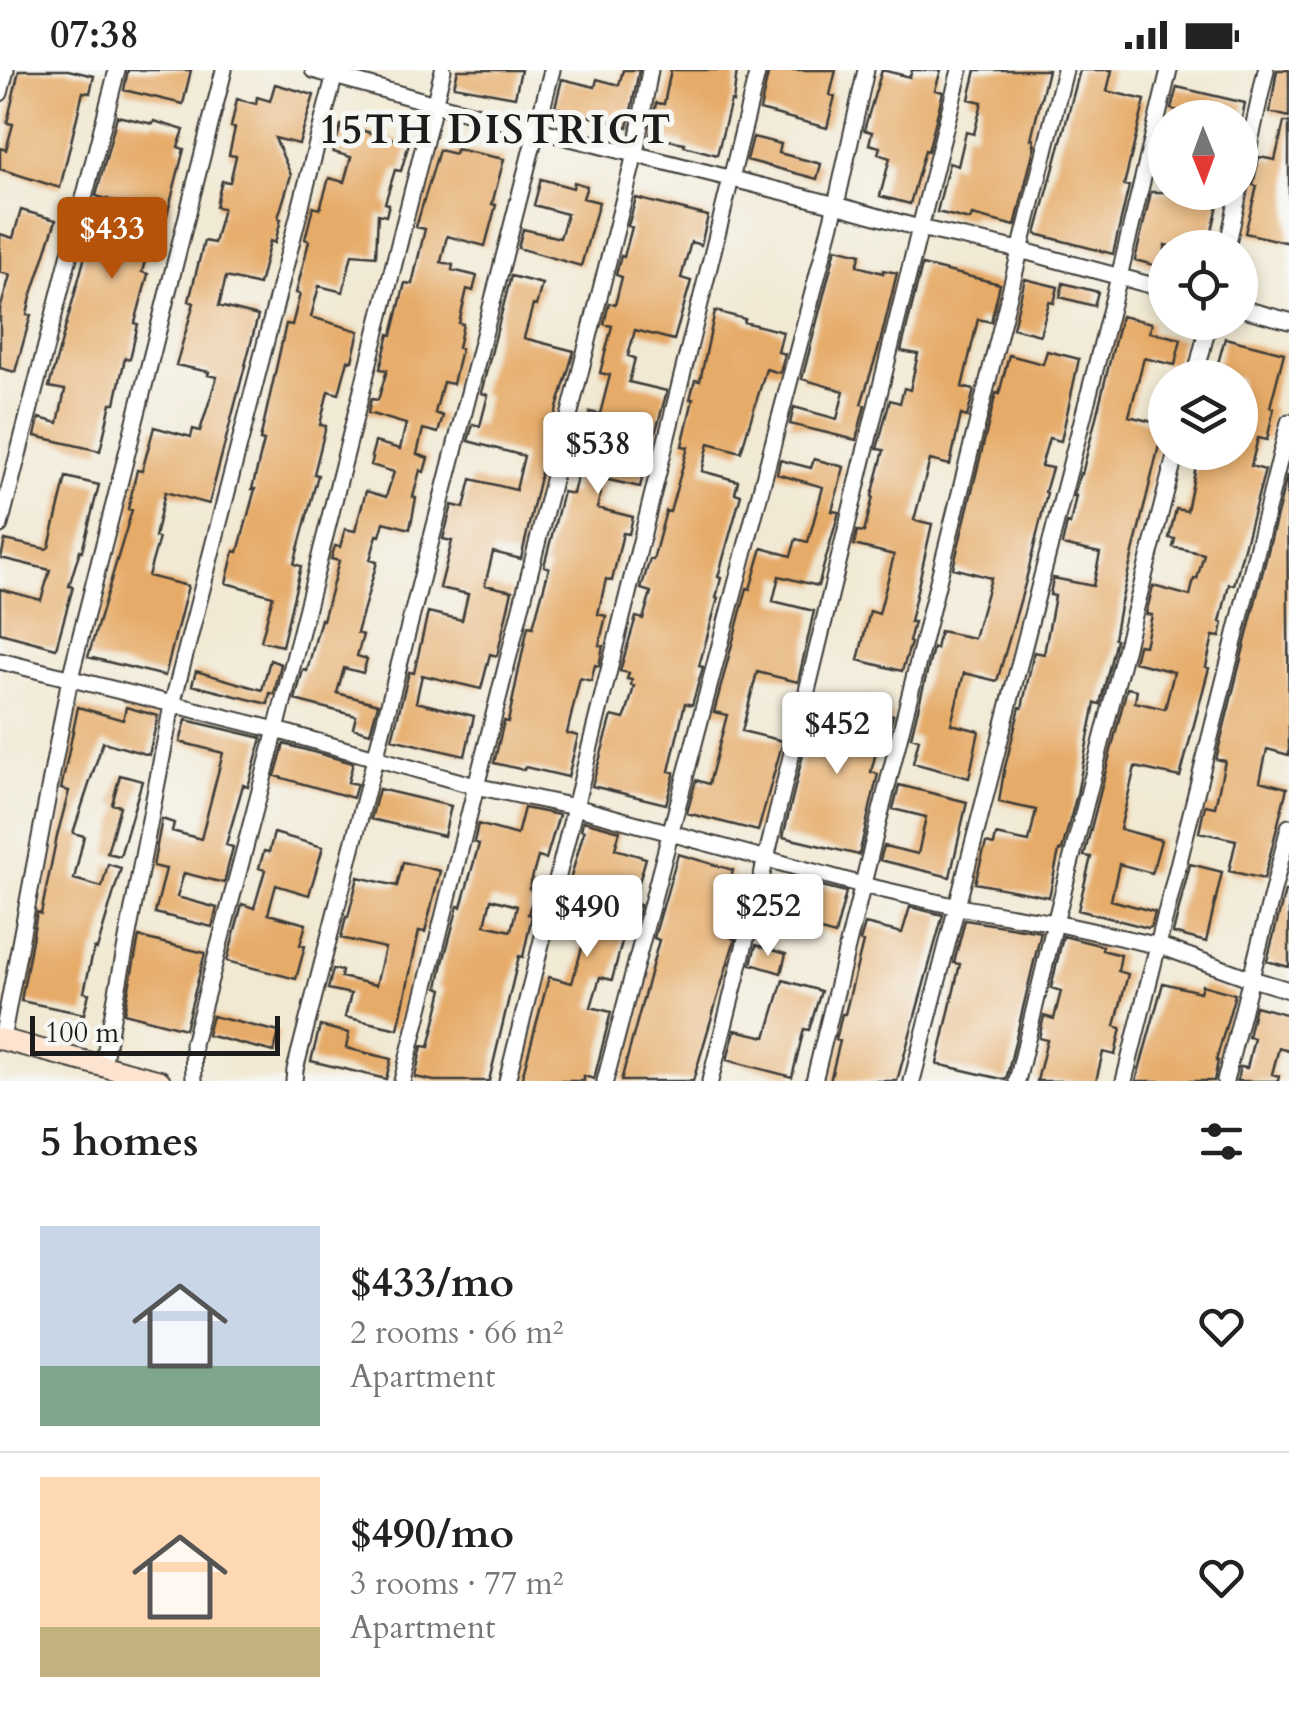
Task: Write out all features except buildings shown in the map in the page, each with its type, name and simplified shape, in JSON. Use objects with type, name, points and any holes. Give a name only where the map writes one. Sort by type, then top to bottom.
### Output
[{"type":"main road","points":[[1,1039],[160,1081]]},
{"type":"street","points":[[0,92],[6,70]]},
{"type":"street","points":[[0,525],[118,70]]},
{"type":"street","points":[[1,1039],[70,678],[224,70]]},
{"type":"street","points":[[313,70],[1148,285]]},
{"type":"street","points":[[194,1081],[193,1044],[443,70]]},
{"type":"street","points":[[294,1081],[552,70]]},
{"type":"street","points":[[402,1081],[635,154],[650,70]]},
{"type":"street","points":[[507,1081],[758,70]]},
{"type":"street","points":[[605,1081],[836,205],[866,70]]},
{"type":"street","points":[[710,1081],[768,859],[960,70]]},
{"type":"street","points":[[814,1081],[1065,70]]},
{"type":"street","points":[[912,1081],[1169,70]]},
{"type":"street","points":[[1258,106],[1266,70]]},
{"type":"street","points":[[103,1064],[172,705],[336,73]]},
{"type":"street","points":[[1258,313],[1289,321]]},
{"type":"street","points":[[1124,1081],[1289,422]]},
{"type":"street","points":[[1018,1081],[1171,470]]},
{"type":"street","points":[[0,661],[862,884],[1160,946],[1289,990]]},
{"type":"street","points":[[1225,1081],[1289,827]]},
{"type":"district","name":"15TH DISTRICT","points":[[496,130]]}]
